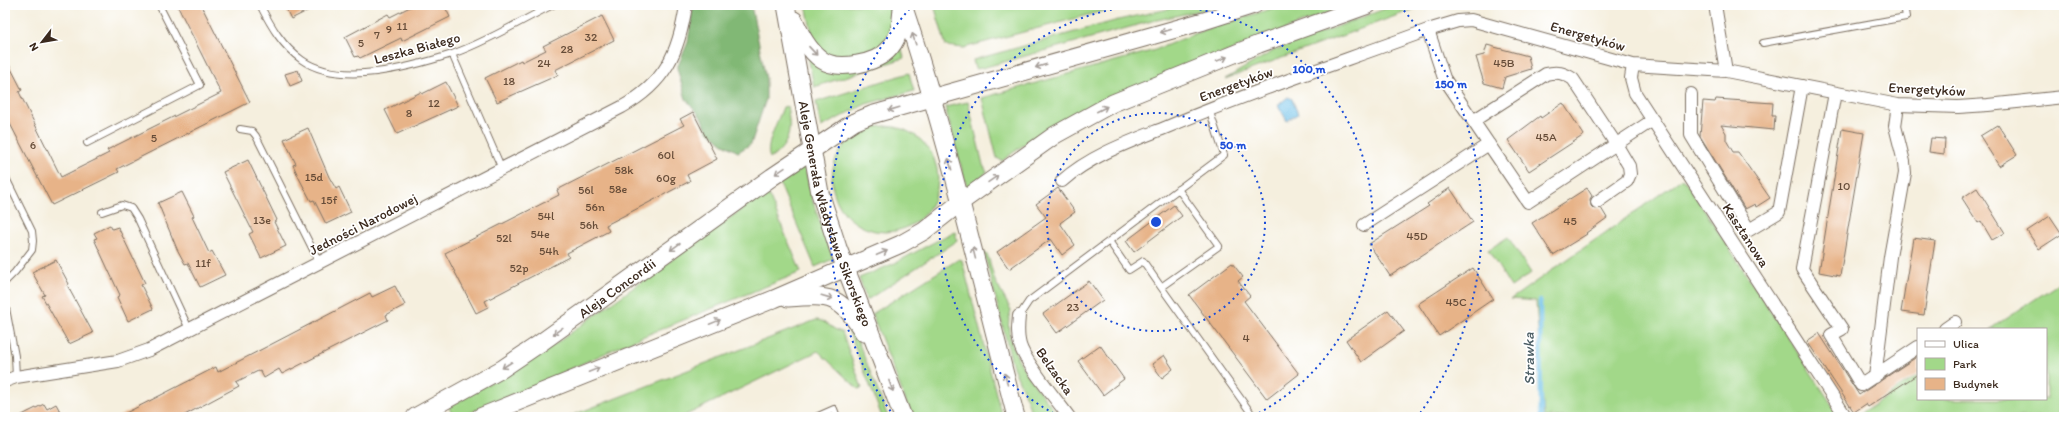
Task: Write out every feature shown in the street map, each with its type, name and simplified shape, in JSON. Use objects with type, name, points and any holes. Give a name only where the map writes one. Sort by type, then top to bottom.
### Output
[{"type":"street","name":"Jedności Narodowej","points":[[10,379],[118,361],[149,350],[320,264],[622,107],[644,93],[661,77],[674,56],[684,19],[686,5]]},
{"type":"street","points":[[787,5],[802,37],[810,49],[825,62],[839,66],[862,62],[878,57],[888,51],[898,34],[901,24],[903,5]]},
{"type":"street","name":"Aleje Generała Władysława Sikorskiego","points":[[787,5],[820,193],[846,268],[903,417]]},
{"type":"street","points":[[903,5],[923,63],[961,202],[1016,417]]},
{"type":"street","name":"Aleja Concordii","points":[[415,417],[502,368],[539,344],[813,150],[862,118],[1254,5]]},
{"type":"street","points":[[480,417],[774,299],[911,239],[1055,135],[1113,104],[1259,44],[1368,5]]},
{"type":"street","points":[[1715,5],[1726,71]]},
{"type":"street","name":"Energetyków","points":[[1062,181],[1073,171],[1127,144],[1210,109],[1428,30],[1458,21],[1471,20],[1633,65],[1726,71],[1898,105],[1980,106],[2064,97]]},
{"type":"street","points":[[1428,30],[1441,72],[1528,202],[1654,120]]},
{"type":"street","name":"Kasztanowa","points":[[1633,65],[1631,78],[1633,88],[1846,417]]},
{"type":"street","points":[[1473,121],[1546,74],[1552,72],[1563,73],[1573,79],[1627,162],[1629,177],[1625,184],[1597,202]]},
{"type":"street","points":[[1691,94],[1691,135],[1749,230],[1779,212],[1802,86]]},
{"type":"street","points":[[1836,92],[1802,269],[1842,329],[1831,335],[1861,385],[1917,348]]},
{"type":"street","points":[[1875,376],[1890,258],[1904,173],[1904,162],[1895,126],[1898,105]]},
{"type":"street","points":[[1364,225],[1488,144]]},
{"type":"street","points":[[774,299],[820,296],[836,300],[851,314],[879,356]]},
{"type":"street","name":"Belzacka","points":[[1019,316],[1018,328],[1020,345],[1027,359],[1069,417]]},
{"type":"street","points":[[1946,328],[1955,322]]},
{"type":"lane","points":[[87,143],[200,85],[159,5]]},
{"type":"lane","name":"Leszka Białego","points":[[260,5],[276,33],[291,52],[303,61],[322,68],[350,74],[379,72],[452,54],[553,5]]},
{"type":"lane","points":[[1763,44],[1906,16],[1904,5]]},
{"type":"lane","points":[[452,54],[502,169]]},
{"type":"lane","points":[[1019,316],[1030,301],[1178,188],[1224,155],[1210,109]]},
{"type":"lane","points":[[240,129],[252,132],[256,136],[320,264]]},
{"type":"lane","points":[[5,176],[32,231],[33,241],[32,250],[5,282]]},
{"type":"lane","points":[[1161,287],[1219,246],[1178,188]]},
{"type":"lane","points":[[102,212],[122,205],[131,208],[138,219],[189,329]]},
{"type":"lane","points":[[1109,241],[1129,270],[1143,261],[1251,413],[1245,417]]},
{"type":"lane","points":[[5,303],[14,356],[10,379]]},
{"type":"lane","points":[[816,417],[834,409],[837,417]]},
{"type":"green space","points":[[693,5],[751,5],[766,79],[766,99],[751,144],[738,152],[722,143],[708,131],[700,116],[686,99],[677,68],[688,42]]},
{"type":"green space","points":[[806,5],[890,5],[893,26],[881,48],[859,57],[828,56],[813,39]]},
{"type":"green space","points":[[934,5],[1126,5],[963,48],[946,46]]},
{"type":"green space","points":[[1187,5],[1226,5],[1152,21],[975,69],[973,60],[1118,20]]},
{"type":"green space","points":[[1283,5],[1348,5],[1091,105],[1030,140],[1002,161],[997,158],[982,98],[1155,50],[1204,30]]},
{"type":"green space","points":[[1395,5],[1425,5],[1225,79],[1275,50]]},
{"type":"green space","points":[[900,43],[904,58],[814,87],[808,56],[825,68]]},
{"type":"green space","points":[[909,73],[914,91],[866,104],[821,127],[816,102]]},
{"type":"green space","points":[[968,102],[983,165],[987,172],[967,188],[945,107]]},
{"type":"green space","points":[[787,106],[789,130],[787,140],[780,150],[770,158],[770,140],[783,107]]},
{"type":"green space","points":[[885,126],[905,130],[923,141],[934,159],[938,179],[934,199],[923,217],[905,228],[885,232],[865,228],[847,217],[836,199],[832,179],[836,159],[847,141],[865,130]]},
{"type":"green space","points":[[804,164],[812,199],[833,259],[815,267],[779,182]]},
{"type":"green space","points":[[1683,178],[1840,417],[1544,417],[1536,301],[1511,299]]},
{"type":"green space","points":[[767,191],[801,272],[632,341],[460,417],[453,417],[449,407],[554,345]]},
{"type":"green space","points":[[955,231],[957,241],[867,300],[859,278],[895,263]]},
{"type":"green space","points":[[1508,237],[1531,273],[1511,287],[1488,250]]},
{"type":"green space","points":[[984,252],[988,256],[995,281],[1011,310],[1009,324],[1010,338],[1015,353],[1032,381],[1059,417],[1032,417],[1028,402],[1013,367]]},
{"type":"green space","points":[[959,259],[962,260],[1002,417],[912,417],[872,314]]},
{"type":"green space","points":[[2064,280],[2064,417],[1856,417],[1917,377],[1917,400],[2047,400],[2047,328],[1992,328]]},
{"type":"green space","points":[[816,320],[820,320],[842,332],[862,388],[858,389],[818,351],[682,417],[568,417]]},
{"type":"green space","points":[[852,326],[888,417],[882,417],[848,329]]},
{"type":"water","points":[[1288,97],[1292,99],[1298,114],[1287,121],[1278,105]]},
{"type":"building","points":[[177,5],[201,5],[250,102],[117,169],[119,172],[52,205],[5,114],[5,57],[22,90],[19,92],[61,177],[109,153],[107,150],[221,93]]},
{"type":"building","points":[[284,5],[319,5],[291,19]]},
{"type":"building","points":[[414,5],[444,5],[450,17],[402,41],[401,38],[360,58],[358,56],[355,57],[345,37],[388,14],[390,17]]},
{"type":"building","points":[[602,16],[614,40],[555,70],[558,75],[497,102],[485,78],[521,60],[522,62],[546,50],[543,46]]},
{"type":"building","points":[[1487,45],[1528,56],[1531,69],[1505,77],[1502,88],[1484,83],[1476,57],[1484,55]]},
{"type":"building","points":[[298,70],[302,81],[290,86],[285,74]]},
{"type":"building","points":[[446,82],[458,106],[397,134],[385,110],[421,92],[422,94]]},
{"type":"building","points":[[1716,99],[1773,103],[1772,116],[1775,116],[1774,130],[1721,125],[1726,133],[1726,140],[1733,152],[1738,152],[1770,198],[1756,207],[1755,204],[1745,209],[1700,136],[1703,101],[1715,102]]},
{"type":"building","points":[[1563,103],[1584,135],[1529,171],[1508,140],[1540,116],[1541,118]]},
{"type":"building","points":[[693,112],[717,159],[687,175],[690,181],[606,225],[609,231],[567,253],[569,257],[485,301],[488,307],[476,313],[445,253],[559,195],[557,190],[684,125],[680,119]]},
{"type":"building","points":[[1998,125],[2017,155],[1999,166],[1980,136]]},
{"type":"building","points":[[308,128],[329,177],[336,189],[339,187],[351,212],[326,224],[314,200],[311,201],[299,178],[293,165],[296,164],[284,139]]},
{"type":"building","points":[[1842,129],[1864,133],[1840,276],[1819,272]]},
{"type":"building","points":[[1931,138],[1945,139],[1944,154],[1929,152]]},
{"type":"building","points":[[248,160],[277,220],[274,222],[286,246],[261,258],[249,234],[253,232],[223,172]]},
{"type":"building","points":[[1058,188],[1075,212],[1060,223],[1075,245],[1062,255],[1051,239],[1009,269],[997,252],[1046,217],[1036,204]]},
{"type":"building","points":[[1450,188],[1473,222],[1390,276],[1369,244],[1429,206],[1427,204]]},
{"type":"building","points":[[1587,188],[1592,196],[1590,199],[1591,206],[1594,209],[1601,208],[1607,218],[1586,233],[1587,234],[1553,255],[1532,223]]},
{"type":"building","points":[[1977,188],[2005,233],[1992,240],[1981,221],[1978,223],[1962,198]]},
{"type":"building","points":[[182,192],[194,216],[192,217],[209,253],[212,251],[225,275],[200,287],[188,263],[185,264],[177,249],[158,203]]},
{"type":"building","points":[[1174,205],[1182,216],[1134,252],[1126,241]]},
{"type":"building","points":[[2050,216],[2062,234],[2039,249],[2027,231]]},
{"type":"building","points":[[110,225],[112,229],[118,227],[145,283],[141,285],[153,309],[128,321],[117,297],[120,295],[94,239],[97,238],[94,233]]},
{"type":"building","points":[[1913,238],[1935,241],[1924,315],[1901,312]]},
{"type":"building","points":[[56,260],[69,284],[67,285],[93,333],[69,344],[42,296],[45,295],[32,272]]},
{"type":"building","points":[[1232,263],[1243,277],[1238,281],[1250,296],[1244,301],[1299,374],[1267,399],[1189,295]]},
{"type":"building","points":[[1473,268],[1493,299],[1439,336],[1418,304]]},
{"type":"building","points":[[1089,281],[1103,300],[1057,333],[1043,314]]},
{"type":"building","points":[[395,286],[405,305],[386,315],[388,320],[282,374],[279,369],[264,378],[260,370],[236,382],[239,386],[181,417],[118,417],[216,367],[218,372],[370,293],[372,297]]},
{"type":"building","points":[[1388,310],[1404,331],[1361,362],[1346,340]]},
{"type":"building","points":[[1819,333],[1859,395],[1917,357],[1917,375],[1868,407],[1866,404],[1854,412],[1807,341]]},
{"type":"building","points":[[1100,345],[1124,379],[1103,395],[1078,361]]},
{"type":"building","points":[[1164,355],[1173,369],[1162,378],[1152,364]]},
{"type":"building","points":[[44,404],[47,409],[56,404],[63,417],[18,417]]},
{"type":"waterway","name":"Strawka","points":[[1540,301],[1541,417]]}]
